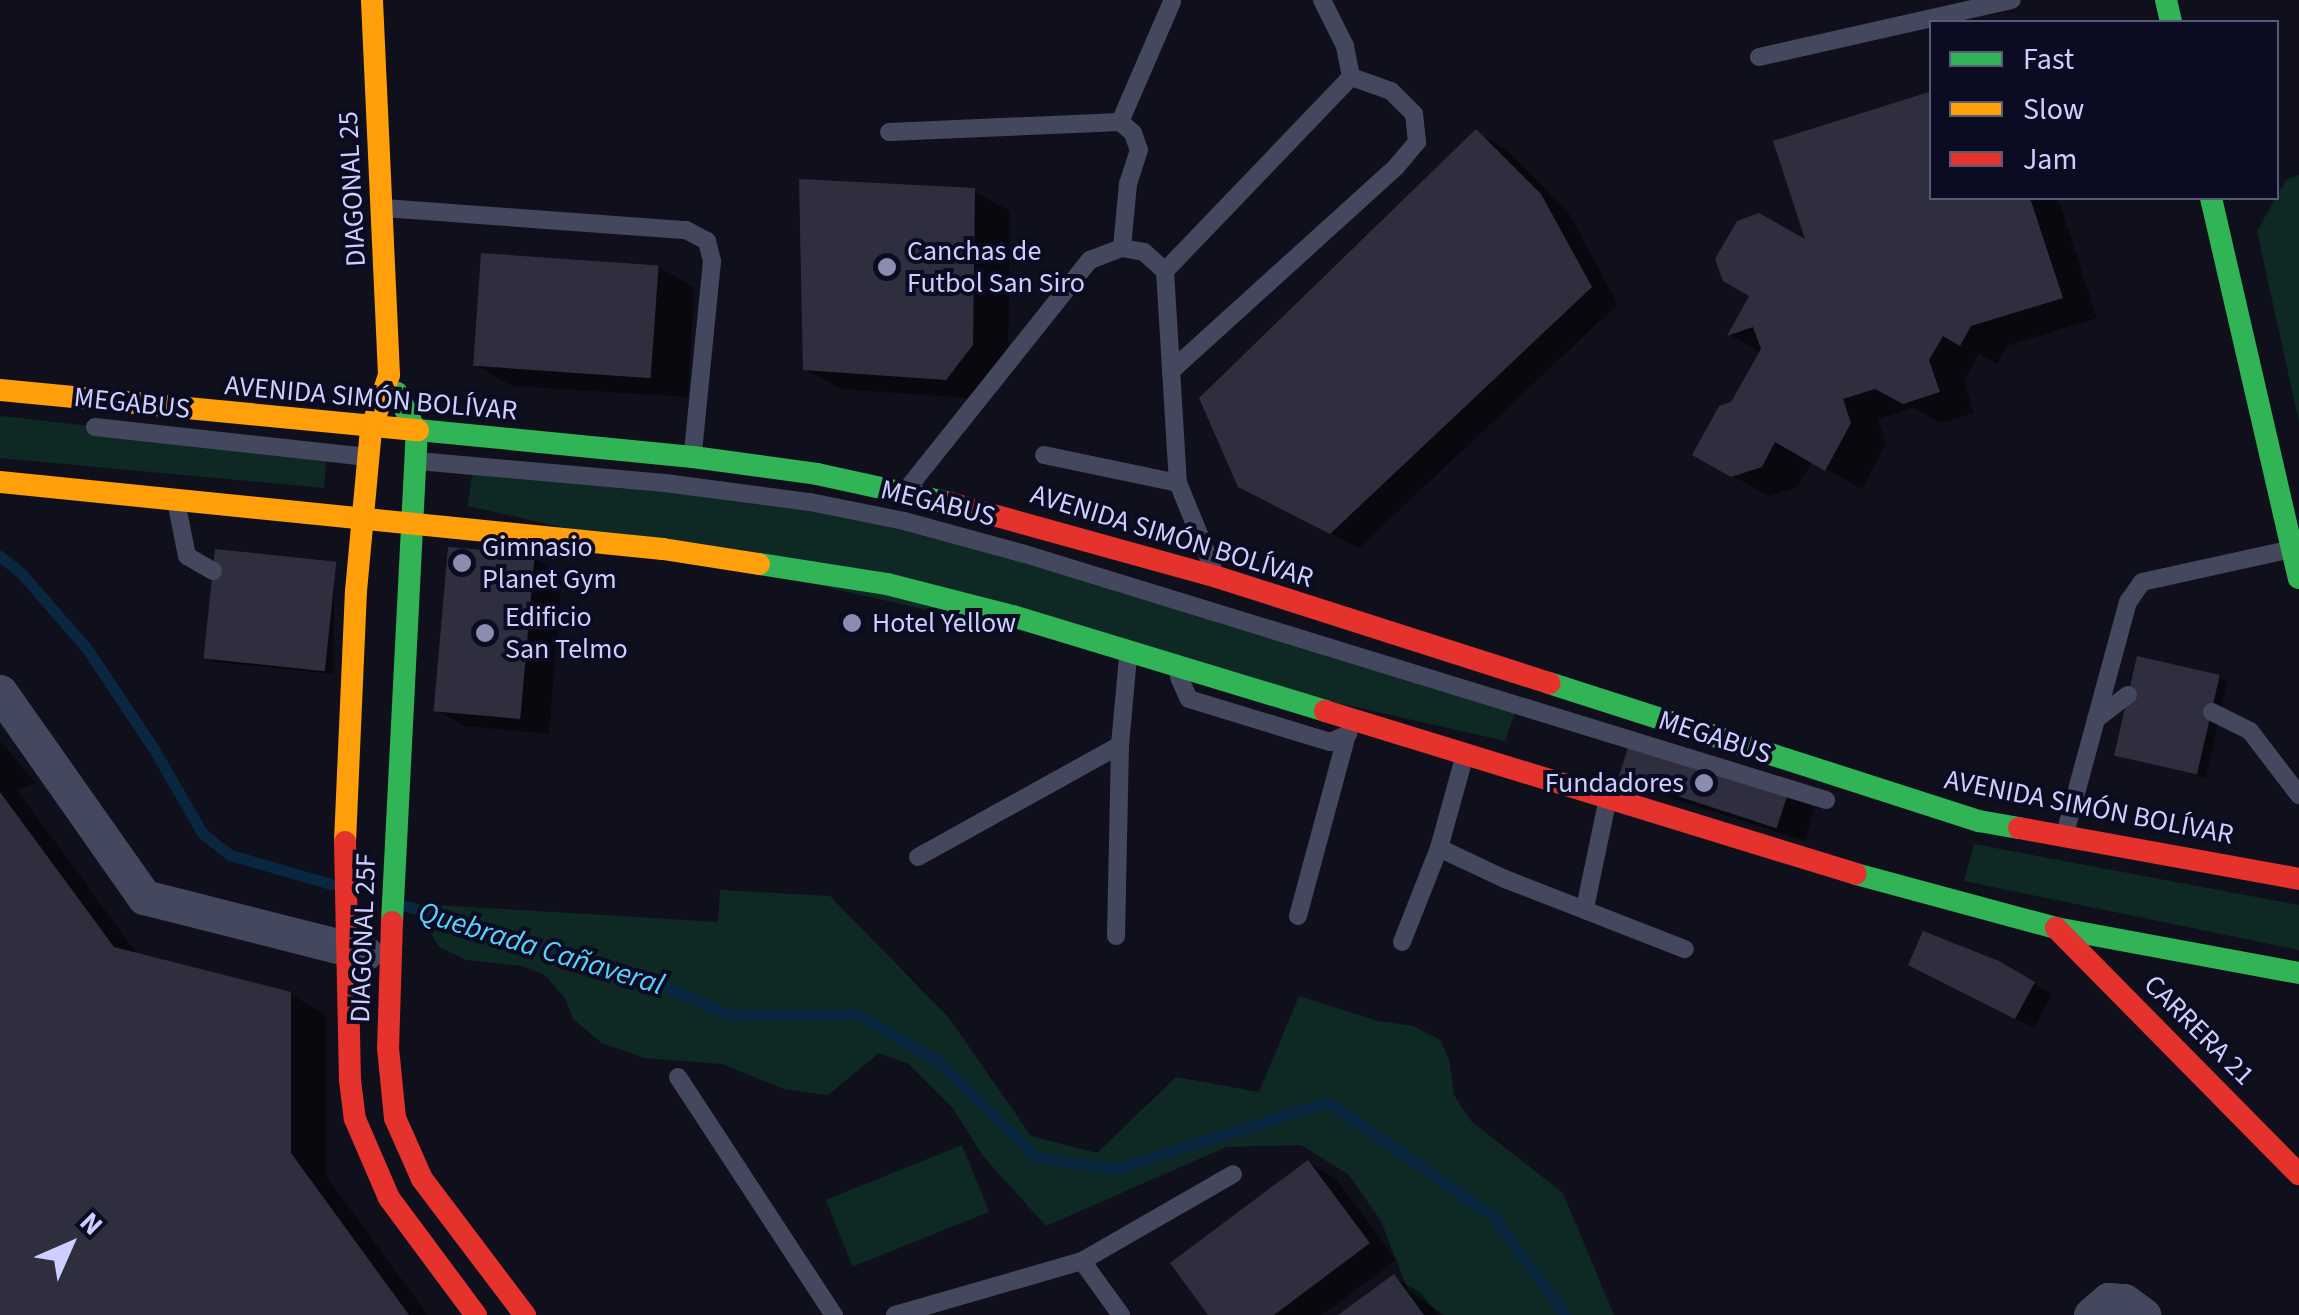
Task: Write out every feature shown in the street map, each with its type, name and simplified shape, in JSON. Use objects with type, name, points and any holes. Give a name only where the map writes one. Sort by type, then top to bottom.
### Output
[{"type":"main road","name":"DIAGONAL 25","points":[[372,0],[384,208],[388,375],[371,430],[391,459],[392,500]]},
{"type":"main road","points":[[2211,200],[2299,578]]},
{"type":"main road","name":"DIAGONAL 25","points":[[388,375],[417,433],[391,459],[392,500]]},
{"type":"main road","name":"AVENIDA SIMÓN BOLÍVAR","points":[[0,390],[371,430],[694,457],[817,474],[905,492],[1216,578],[1979,821],[2299,879]]},
{"type":"main road","points":[[0,482],[361,519],[392,500],[663,550],[888,584],[1180,667],[1350,730],[1465,756],[1958,905],[2056,928],[2299,973]]},
{"type":"main road","name":"DIAGONAL 25","points":[[361,519],[392,500]]},
{"type":"main road","name":"DIAGONAL 25F","points":[[392,500],[396,856],[388,1048],[395,1118],[422,1180],[525,1315]]},
{"type":"main road","name":"DIAGONAL 25F","points":[[361,519],[344,588],[344,934],[350,1080],[366,1148],[390,1198],[476,1315]]},
{"type":"main road","name":"CARRERA 21","points":[[2056,928],[2299,1174]]},
{"type":"street","points":[[0,692],[144,898],[392,941]]},
{"type":"street","points":[[2091,1315],[2108,1300],[2124,1300],[2143,1315]]},
{"type":"lane","points":[[1322,0],[1344,46],[1351,77]]},
{"type":"lane","points":[[1759,57],[2012,0]]},
{"type":"lane","points":[[1120,122],[1172,2]]},
{"type":"lane","points":[[1165,271],[1351,77]]},
{"type":"lane","points":[[1171,371],[1396,168],[1417,142],[1414,114],[1391,91],[1351,77]]},
{"type":"lane","points":[[889,132],[1120,122],[1132,133],[1139,150],[1128,184],[1122,248]]},
{"type":"lane","points":[[384,208],[686,230],[707,241],[712,261],[694,413],[694,457]]},
{"type":"lane","points":[[905,492],[1090,260],[1122,248],[1144,252],[1165,271],[1178,482],[1216,578]]},
{"type":"lane","name":"MEGABUS","points":[[77,424],[391,459],[665,483],[810,502],[904,521],[1100,576],[1844,806]]},
{"type":"lane","points":[[1044,455],[1178,482]]},
{"type":"lane","points":[[176,500],[187,556],[212,572]]},
{"type":"lane","points":[[2064,837],[2128,602],[2142,582],[2292,549]]},
{"type":"lane","points":[[856,559],[946,578]]},
{"type":"lane","points":[[1116,936],[1120,745],[1128,651]]},
{"type":"lane","points":[[2096,719],[2128,695]]},
{"type":"lane","points":[[2212,712],[2250,732],[2299,796]]},
{"type":"lane","points":[[1298,916],[1350,730]]},
{"type":"lane","points":[[918,857],[1120,745]]},
{"type":"lane","points":[[1402,942],[1439,848],[1465,756]]},
{"type":"lane","points":[[1585,908],[1598,830],[1608,798]]},
{"type":"lane","points":[[1439,848],[1505,879],[1685,949]]},
{"type":"lane","points":[[678,1077],[834,1315]]},
{"type":"lane","points":[[895,1315],[1082,1262],[1233,1174]]},
{"type":"lane","points":[[1082,1262],[1122,1315]]},
{"type":"green space","points":[[2299,175],[2299,422],[2257,231],[2275,200],[2279,200],[2286,180]]},
{"type":"green space","points":[[0,416],[327,452],[324,488],[0,458]]},
{"type":"green space","points":[[473,466],[904,521],[1518,704],[1505,741],[468,506]]},
{"type":"green space","points":[[1974,844],[2299,905],[2299,950],[1964,881]]},
{"type":"green space","points":[[720,890],[830,896],[949,1018],[1031,1136],[1097,1153],[1176,1077],[1259,1092],[1299,996],[1378,1021],[1413,1026],[1440,1040],[1449,1059],[1454,1095],[1471,1121],[1563,1193],[1614,1315],[1444,1315],[1408,1290],[1381,1221],[1349,1175],[1301,1145],[1226,1147],[1046,1226],[983,1156],[952,1107],[909,1064],[879,1053],[828,1095],[784,1089],[722,1064],[644,1058],[602,1043],[574,1020],[564,997],[546,976],[523,966],[466,960],[439,947],[430,932],[437,905],[718,922]]},
{"type":"green space","points":[[962,1145],[989,1212],[853,1267],[826,1200]]},
{"type":"building","points":[[1929,92],[1929,200],[2031,200],[2063,298],[1971,326],[1960,346],[1943,336],[1929,360],[1940,392],[1903,404],[1875,389],[1843,399],[1851,423],[1825,471],[1775,442],[1762,467],[1731,477],[1692,455],[1719,406],[1731,402],[1761,349],[1753,327],[1727,336],[1749,296],[1723,281],[1715,259],[1737,221],[1759,213],[1805,239],[1773,141]]},
{"type":"building","points":[[1476,129],[1541,194],[1592,287],[1330,534],[1238,487],[1199,398]]},
{"type":"building","name":"Canchas de Futbol San Siro","points":[[799,179],[975,188],[973,345],[946,380],[803,370]]},
{"type":"building","points":[[481,253],[659,265],[651,378],[473,366]]},
{"type":"building","name":"Edificio San Telmo","points":[[448,547],[535,555],[520,719],[434,711]]},
{"type":"building","points":[[215,549],[336,562],[325,671],[204,658]]},
{"type":"building","points":[[2137,656],[2220,675],[2197,775],[2114,755]]},
{"type":"building","name":"Fundadores","points":[[1631,739],[1789,790],[1777,828],[1619,777]]},
{"type":"building","points":[[0,792],[114,947],[291,992],[291,1153],[409,1315],[0,1315]]},
{"type":"building","points":[[1923,931],[1999,961],[2035,982],[2015,1019],[1908,965]]},
{"type":"building","points":[[1308,1160],[1370,1243],[1274,1315],[1208,1315],[1170,1263]]},
{"type":"building","points":[[1394,1274],[1424,1315],[1338,1315]]},
{"type":"waterway","name":"Quebrada Cañaveral","points":[[0,556],[22,574],[88,650],[155,751],[203,834],[230,855],[331,884]]},
{"type":"waterway","name":"Quebrada Cañaveral","points":[[406,906],[631,972],[730,1015],[857,1014],[937,1060],[1036,1157],[1115,1169],[1328,1102],[1494,1217],[1565,1315]]},
{"type":"traffic: fast","points":[[2166,0],[2171,20]]},
{"type":"traffic: fast","points":[[2211,200],[2299,578]]},
{"type":"traffic: fast","points":[[392,922],[417,433],[397,393]]},
{"type":"traffic: fast","points":[[418,430],[693,457],[817,474],[950,503]]},
{"type":"traffic: fast","points":[[759,564],[887,584],[1013,616],[1325,711]]},
{"type":"traffic: fast","points":[[1549,683],[1979,821],[2019,828]]},
{"type":"traffic: fast","points":[[1856,874],[2056,928],[2299,973]]},
{"type":"traffic: slow","points":[[345,842],[356,591],[371,430],[389,375],[372,0]]},
{"type":"traffic: slow","points":[[0,390],[418,430]]},
{"type":"traffic: slow","points":[[0,482],[663,549],[759,564]]},
{"type":"traffic: jam","points":[[950,503],[1217,577],[1549,683]]},
{"type":"traffic: jam","points":[[1325,711],[1856,874]]},
{"type":"traffic: jam","points":[[2019,828],[2299,879]]},
{"type":"traffic: jam","points":[[345,842],[350,1080],[355,1119],[389,1198],[476,1315]]},
{"type":"traffic: jam","points":[[392,922],[388,1048],[395,1118],[422,1179],[525,1315]]},
{"type":"traffic: jam","points":[[2056,928],[2299,1174]]},
{"type":"place","name":"Canchas de Futbol San Siro","points":[[887,267]]},
{"type":"place","name":"Gimnasio Planet Gym","points":[[462,563]]},
{"type":"place","name":"Hotel Yellow","points":[[852,623]]},
{"type":"place","name":"Edificio San Telmo","points":[[485,633]]},
{"type":"place","name":"Fundadores","points":[[1704,783]]}]
